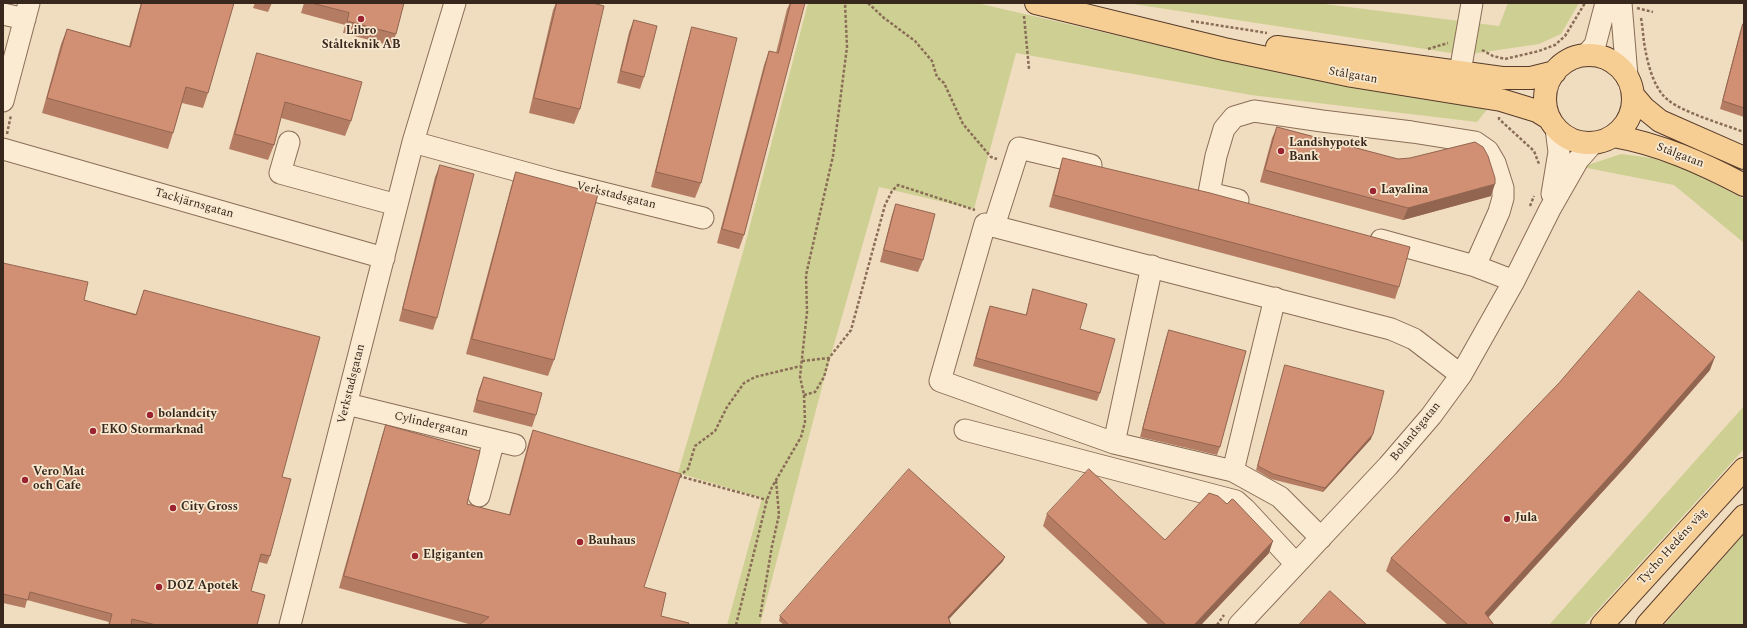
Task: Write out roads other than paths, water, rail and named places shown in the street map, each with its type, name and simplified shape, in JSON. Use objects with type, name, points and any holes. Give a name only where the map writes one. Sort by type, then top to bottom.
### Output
[{"type":"main road","name":"Stålgatan","points":[[1030,10],[1156,32],[1213,38],[1502,78],[1531,78],[1554,72]]},
{"type":"main road","name":"Stålgatan","points":[[1156,32],[1224,50],[1352,76],[1501,100],[1537,111],[1553,123]]},
{"type":"main road","points":[[1587,54],[1607,59],[1618,66],[1630,86],[1632,107],[1629,118],[1622,128],[1613,136],[1593,143],[1577,141],[1565,136],[1553,123],[1546,107],[1545,94],[1548,82],[1554,72],[1565,62],[1587,54]]},
{"type":"main road","name":"Stålgatan","points":[[1630,86],[1644,108],[1660,121],[1744,158]]},
{"type":"main road","name":"Stålgatan","points":[[1613,136],[1662,148],[1710,167],[1744,186]]},
{"type":"main road","name":"Tycho Hedéns väg","points":[[1602,625],[1744,469]]},
{"type":"main road","points":[[1648,625],[1744,516]]},
{"type":"street","name":"Verkstadsgatan","points":[[290,625],[414,142],[455,3]]},
{"type":"street","points":[[1460,72],[1472,3]]},
{"type":"street","points":[[1587,54],[1595,45],[1606,3]]},
{"type":"street","points":[[1627,5],[1630,86]]},
{"type":"street","points":[[3,14],[27,11],[3,101]]},
{"type":"street","points":[[1258,206],[1201,191],[1216,156],[1224,130],[1234,117],[1254,111],[1322,122],[1412,132],[1475,142],[1488,151],[1495,163],[1503,188],[1503,198],[1498,212],[1475,266]]},
{"type":"street","name":"Bolandsgatan","points":[[1550,209],[1559,152],[1553,123]]},
{"type":"street","points":[[288,142],[280,173],[398,206]]},
{"type":"street","name":"Verkstadsgatan","points":[[414,142],[555,181],[703,218]]},
{"type":"street","name":"Bolandsgatan","points":[[1233,619],[1295,564],[1321,538],[1393,461],[1431,416],[1461,375],[1514,281],[1550,209],[1578,160],[1593,143]]},
{"type":"street","points":[[995,222],[1019,148],[1108,169]]},
{"type":"street","name":"Tackjärnsgatan","points":[[3,150],[384,258]]},
{"type":"street","points":[[1321,538],[1280,498],[1233,471],[1114,443],[940,381],[985,224],[995,222],[1152,266],[1396,331],[1414,339],[1461,375]]},
{"type":"street","points":[[1363,235],[1475,266],[1514,281]]},
{"type":"street","points":[[1114,443],[1152,266]]},
{"type":"street","points":[[1233,471],[1275,298]]},
{"type":"street","name":"Cylindergatan","points":[[347,404],[515,445]]},
{"type":"street","points":[[965,430],[1236,501],[1246,508],[1295,564]]},
{"type":"street","points":[[479,496],[494,440]]},
{"type":"place","name":"Libro Stålteknik AB","points":[[361,19]]},
{"type":"place","name":"Landshypotek Bank","points":[[1281,151]]},
{"type":"place","name":"Layalina","points":[[1373,191]]},
{"type":"place","name":"bolandcity","points":[[150,415]]},
{"type":"place","name":"EKO Stormarknad","points":[[93,431]]},
{"type":"place","name":"Vero Mat och Cafe","points":[[25,480]]},
{"type":"place","name":"City Gross","points":[[173,508]]},
{"type":"place","name":"Jula","points":[[1507,519]]},
{"type":"place","name":"Bauhaus","points":[[580,542]]},
{"type":"place","name":"Elgiganten","points":[[415,556]]},
{"type":"place","name":"DOZ Apotek","points":[[159,587]]}]
